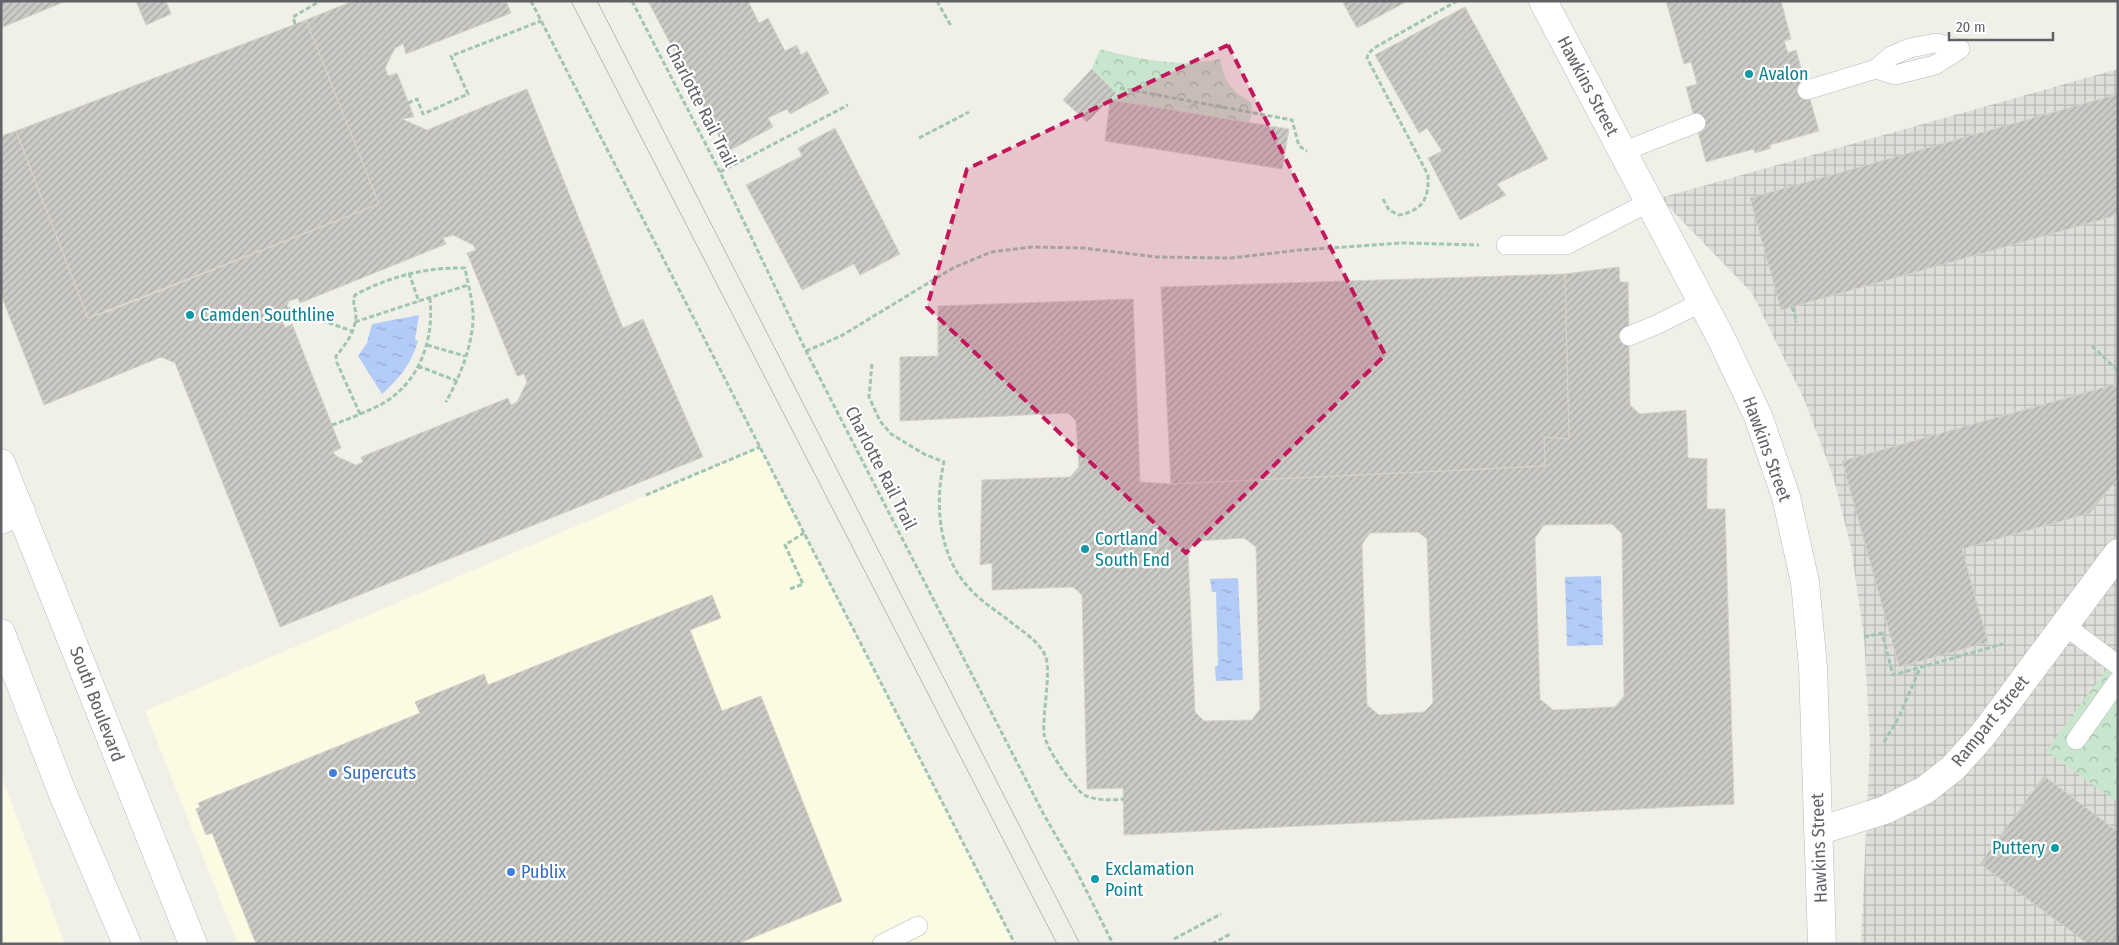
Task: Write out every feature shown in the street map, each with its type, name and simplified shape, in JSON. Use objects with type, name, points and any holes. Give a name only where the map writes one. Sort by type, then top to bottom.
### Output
[{"type":"street","name":"Hawkins Street","points":[[1543,1],[1702,302],[1758,416],[1786,497],[1804,582],[1813,668],[1822,944]]},
{"type":"street","name":"South Boulevard","points":[[1,463],[11,516],[193,944]]},
{"type":"street","name":"Rampart Street","points":[[1818,831],[1885,810],[1925,790],[1954,768],[1982,736],[2118,553]]},
{"type":"street","points":[[1,633],[62,792],[127,944]]},
{"type":"lane","points":[[1807,90],[1876,69]]},
{"type":"lane","points":[[1622,152],[1696,123]]},
{"type":"lane","points":[[1506,245],[1566,245],[1649,202]]},
{"type":"lane","points":[[1629,336],[1702,302]]},
{"type":"lane","points":[[2064,625],[2118,665]]},
{"type":"lane","points":[[2076,740],[2118,681]]},
{"type":"lane","points":[[882,944],[918,926]]},
{"type":"path","points":[[295,24],[293,17],[320,1]]},
{"type":"path","points":[[531,1],[1015,944]]},
{"type":"path","name":"Charlotte Rail Trail","points":[[632,1],[720,172],[806,351],[1044,815],[1077,872],[1113,944]]},
{"type":"path","points":[[937,1],[951,26]]},
{"type":"path","points":[[1382,199],[1389,210],[1400,215],[1412,212],[1424,202],[1429,189],[1428,175],[1367,58],[1368,54],[1374,48],[1457,1]]},
{"type":"path","points":[[408,103],[417,99],[423,114],[468,94],[451,56],[541,21]]},
{"type":"path","points":[[1120,88],[1267,117],[1281,117],[1292,120],[1299,146],[1307,151]]},
{"type":"path","points":[[720,172],[848,105]]},
{"type":"path","points":[[919,138],[969,112]]},
{"type":"path","points":[[806,351],[841,336],[953,268],[991,252],[1032,247],[1074,248],[1157,257],[1231,258],[1300,250],[1403,243],[1506,245]]},
{"type":"path","points":[[360,414],[337,363],[336,356],[348,342],[352,332],[356,312],[352,302],[355,295],[409,273],[434,269],[465,268],[473,320],[465,356],[446,402]]},
{"type":"path","points":[[409,273],[419,302]]},
{"type":"path","points":[[355,322],[468,285]]},
{"type":"path","points":[[332,426],[383,403],[411,378],[427,345],[432,319],[430,299]]},
{"type":"path","points":[[1792,307],[1797,322]]},
{"type":"path","points":[[286,308],[352,332]]},
{"type":"path","points":[[427,345],[465,356]]},
{"type":"path","points":[[2092,346],[2118,371]]},
{"type":"path","points":[[872,364],[869,397],[880,421],[891,434],[924,454],[944,462],[940,484],[940,518],[949,556],[956,572],[971,591],[1038,643],[1046,658],[1044,736],[1057,761],[1084,795],[1102,801],[1124,799]]},
{"type":"path","points":[[418,366],[456,381]]},
{"type":"path","points":[[646,495],[760,446]]},
{"type":"path","points":[[790,589],[803,584],[784,545],[804,533]]},
{"type":"path","points":[[1864,637],[1882,632],[1893,675],[2003,644]]},
{"type":"path","points":[[1884,742],[1899,716],[1920,667]]},
{"type":"path","points":[[1174,939],[1221,914]]},
{"type":"path","points":[[1212,944],[1232,933]]},
{"type":"highlighted area","points":[[1228,45],[1385,355],[1186,553],[927,307],[967,169]]},
{"type":"shaded area","points":[[2118,69],[2118,944],[1861,944],[1870,743],[1864,637],[1851,547],[1833,476],[1804,399],[1752,293],[1660,198]]},
{"type":"shaded area","points":[[760,447],[1015,944],[238,944],[145,711]]},
{"type":"shaded area","points":[[1,775],[65,944],[1,944]]},
{"type":"green space","points":[[1100,49],[1160,61],[1190,63],[1220,59],[1226,80],[1238,94],[1251,102],[1252,113],[1249,123],[1110,100],[1116,93],[1092,69]]},
{"type":"green space","points":[[2118,654],[2118,803],[2046,751]]},
{"type":"water","points":[[419,315],[415,339],[418,341],[412,357],[399,376],[382,394],[358,356],[367,343],[372,324]]},
{"type":"water","points":[[1601,576],[1603,645],[1567,646],[1565,577]]},
{"type":"water","points":[[1238,578],[1243,680],[1216,681],[1215,667],[1218,665],[1216,592],[1212,592],[1210,579]]},
{"type":"building","points":[[1,1],[66,1],[3,27]]},
{"type":"building","points":[[136,1],[166,1],[171,14],[146,25]]},
{"type":"building","name":"Camden Southline","points":[[353,1],[506,1],[511,13],[406,54],[403,44],[395,48],[385,68],[388,76],[397,73],[414,117],[402,119],[427,130],[527,89],[623,328],[643,319],[703,457],[280,627],[175,363],[161,357],[44,405],[1,295],[1,136],[16,131],[88,318],[107,312],[379,204],[306,20]],"holes":[[[453,235],[473,245],[476,250],[467,253],[517,376],[524,374],[527,382],[517,402],[511,405],[508,398],[361,457],[363,462],[356,465],[336,456],[333,452],[341,448],[292,324],[285,328],[282,319],[289,301],[298,298],[300,303],[446,244],[443,238]]]},
{"type":"building","points":[[648,1],[748,1],[759,23],[768,18],[785,51],[797,45],[801,55],[807,51],[829,93],[790,114],[787,109],[768,118],[773,127],[727,152]]},
{"type":"building","points":[[1342,1],[1408,1],[1357,28]]},
{"type":"building","name":"Avalon","points":[[1666,1],[1781,1],[1791,39],[1784,41],[1788,53],[1796,50],[1819,131],[1770,145],[1771,148],[1755,153],[1754,149],[1706,162],[1686,87],[1697,84],[1691,62],[1684,64]]},
{"type":"building","points":[[1465,7],[1548,159],[1497,184],[1506,195],[1460,220],[1428,158],[1442,151],[1427,128],[1419,133],[1375,55]]},
{"type":"building","points":[[306,20],[379,204],[88,318],[16,131]]},
{"type":"building","points":[[1092,69],[1116,93],[1087,122],[1063,100]]},
{"type":"building","points":[[2118,94],[2118,215],[1781,310],[1750,198]]},
{"type":"building","points":[[1110,100],[1289,129],[1282,169],[1105,141]]},
{"type":"building","points":[[835,128],[900,254],[860,275],[854,264],[802,290],[746,185],[802,156],[798,148]]},
{"type":"building","name":"Cortland South End","points":[[1619,267],[1620,282],[1628,282],[1630,405],[1640,414],[1686,410],[1688,458],[1707,459],[1707,509],[1725,509],[1734,804],[1124,835],[1123,788],[1087,789],[1082,595],[1073,587],[992,590],[992,563],[980,565],[982,480],[1070,477],[1079,467],[1076,421],[1068,413],[900,421],[900,357],[938,356],[938,306],[1133,299],[1140,482],[1171,484],[1545,466],[1544,437],[1569,439],[1565,274]],"holes":[[[1612,524],[1622,534],[1624,696],[1615,707],[1553,710],[1540,699],[1535,538],[1544,525]],[[1418,532],[1427,539],[1433,703],[1424,712],[1379,715],[1367,705],[1362,544],[1370,533]],[[1244,538],[1256,547],[1260,709],[1252,720],[1204,721],[1195,712],[1188,551],[1196,541]]]},
{"type":"building","points":[[1565,274],[1569,439],[1544,437],[1545,466],[1171,484],[1161,287]]},
{"type":"building","points":[[2116,384],[2118,390],[2118,478],[2090,513],[1962,549],[1988,642],[1899,667],[1842,461]]},
{"type":"building","points":[[712,595],[721,618],[690,630],[722,711],[761,696],[842,901],[737,944],[256,944],[212,833],[206,835],[196,809],[200,807],[198,803],[420,713],[415,702],[484,674],[488,685]]},
{"type":"building","name":"Puttery","points":[[2044,776],[2118,832],[2118,944],[2088,944],[1980,864]]},
{"type":"tram line","points":[[571,1],[1057,944]]},
{"type":"tram line","points":[[597,1],[1080,944]]},
{"type":"place","name":"Avalon","points":[[1749,74]]},
{"type":"place","name":"Camden Southline","points":[[190,315]]},
{"type":"place","name":"Cortland South End","points":[[1085,549]]},
{"type":"place","name":"Supercuts","points":[[333,773]]},
{"type":"place","name":"Puttery","points":[[2055,848]]},
{"type":"place","name":"Publix","points":[[511,872]]},
{"type":"place","name":"Exclamation Point","points":[[1095,879]]}]
